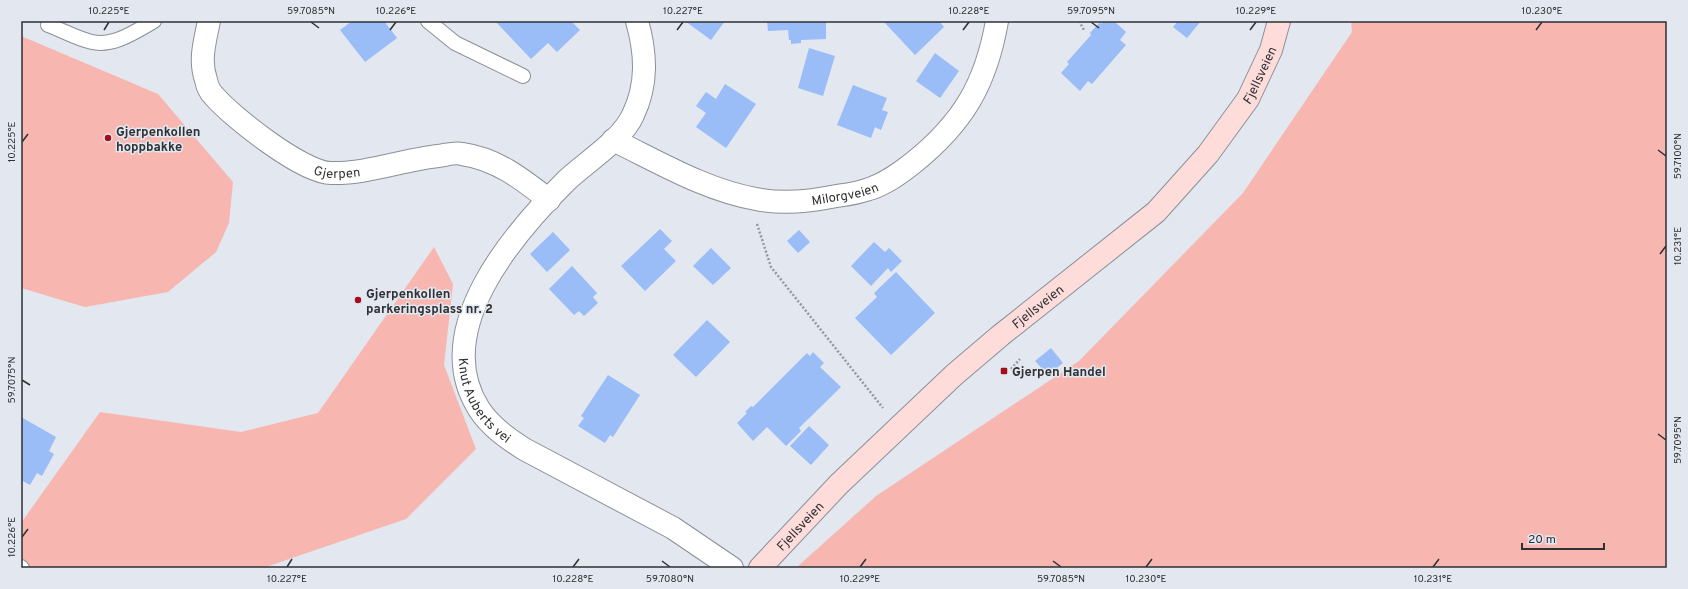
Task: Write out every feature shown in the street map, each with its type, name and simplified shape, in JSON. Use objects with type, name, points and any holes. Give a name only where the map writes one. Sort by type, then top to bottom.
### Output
[{"type":"main road","name":"Fjellsveien","points":[[760,568],[839,484],[954,375],[1001,335],[1156,212],[1208,154],[1248,99],[1271,50],[1279,21]]},
{"type":"street","name":"Gjerpen","points":[[209,21],[202,64],[212,95],[227,109],[268,141],[306,166],[329,173],[356,172],[425,157],[461,153],[490,161],[512,173],[549,200]]},
{"type":"street","name":"Knut Auberts vei","points":[[637,21],[644,49],[645,75],[641,96],[632,117],[614,140],[566,181],[516,235],[496,264],[476,302],[464,339],[463,360],[468,386],[479,409],[501,434],[524,449],[673,528],[732,568]]},
{"type":"street","name":"Milorgveien","points":[[614,140],[693,178],[729,193],[756,199],[781,203],[818,199],[867,190],[895,176],[921,156],[960,116],[974,94],[987,65],[997,21]]},
{"type":"lane","points":[[48,25],[92,42],[103,43],[118,40],[154,21]]},
{"type":"lane","points":[[428,21],[455,43],[523,76]]},
{"type":"path","points":[[1079,21],[1084,30]]},
{"type":"path","points":[[756,199],[755,218],[771,267],[899,426]]},
{"type":"path","points":[[1011,370],[1020,359]]},
{"type":"shaded area","points":[[1351,21],[1667,21],[1667,568],[796,568],[876,496],[1079,361],[1243,193],[1352,32]]},
{"type":"shaded area","name":"Gjerpenkollen hoppbakke","points":[[21,36],[158,94],[233,182],[229,223],[216,252],[168,292],[85,307],[21,288]]},
{"type":"shaded area","points":[[434,247],[453,284],[444,365],[476,449],[406,519],[263,568],[21,568],[21,523],[100,412],[241,432],[318,413]]},
{"type":"building","points":[[352,21],[384,21],[397,38],[365,62],[340,30]]},
{"type":"building","points":[[571,21],[580,30],[557,52],[548,43],[531,59],[496,22]]},
{"type":"building","points":[[685,21],[725,21],[711,40]]},
{"type":"building","points":[[767,21],[826,21],[826,39],[801,40],[801,43],[791,44],[788,30],[768,31]]},
{"type":"building","points":[[887,21],[939,21],[944,27],[915,55],[885,23]]},
{"type":"building","points":[[1104,21],[1114,21],[1126,32],[1120,40],[1126,45],[1092,84],[1088,81],[1080,91],[1061,73],[1069,64],[1067,62],[1091,35],[1090,33],[1100,22],[1101,24]]},
{"type":"building","points":[[1178,21],[1201,21],[1187,38],[1173,27]]},
{"type":"building","points":[[809,48],[835,56],[823,96],[798,88]]},
{"type":"building","points":[[935,53],[959,71],[940,98],[916,81]]},
{"type":"building","points":[[725,84],[756,104],[726,148],[696,127],[706,113],[696,106],[706,92],[716,99]]},
{"type":"building","points":[[853,85],[887,98],[882,110],[888,112],[881,130],[875,127],[871,138],[837,125]]},
{"type":"building","points":[[660,229],[672,241],[664,249],[676,261],[645,291],[621,266]]},
{"type":"building","points":[[799,230],[810,242],[798,253],[787,241]]},
{"type":"building","points":[[553,232],[570,250],[547,272],[530,254]]},
{"type":"building","points":[[874,242],[885,252],[889,248],[902,261],[891,272],[888,268],[871,286],[851,266]]},
{"type":"building","points":[[711,248],[731,268],[713,285],[693,266]]},
{"type":"building","points":[[572,266],[597,293],[593,297],[598,303],[584,316],[579,311],[574,315],[549,289]]},
{"type":"building","points":[[896,272],[935,313],[891,355],[855,318],[877,297],[874,293]]},
{"type":"building","points":[[707,320],[730,342],[696,377],[673,355]]},
{"type":"building","points":[[1051,348],[1063,363],[1048,375],[1035,361]]},
{"type":"building","points":[[813,352],[824,363],[820,367],[841,387],[799,428],[801,431],[786,446],[767,427],[753,441],[737,423],[747,413],[745,412],[751,406],[753,407],[807,353],[810,356]]},
{"type":"building","points":[[608,375],[640,395],[613,437],[610,435],[605,443],[578,426],[584,418],[581,416]]},
{"type":"building","points":[[21,417],[56,437],[49,451],[54,454],[42,476],[37,473],[30,485],[21,480]]},
{"type":"building","points":[[809,426],[829,445],[811,465],[790,446]]},
{"type":"place","name":"Gjerpenkollen hoppbakke","points":[[108,138]]},
{"type":"place","name":"Gjerpenkollen parkeringsplass nr. 2","points":[[358,300]]},
{"type":"place","name":"Gjerpen Handel","points":[[1004,371]]}]
